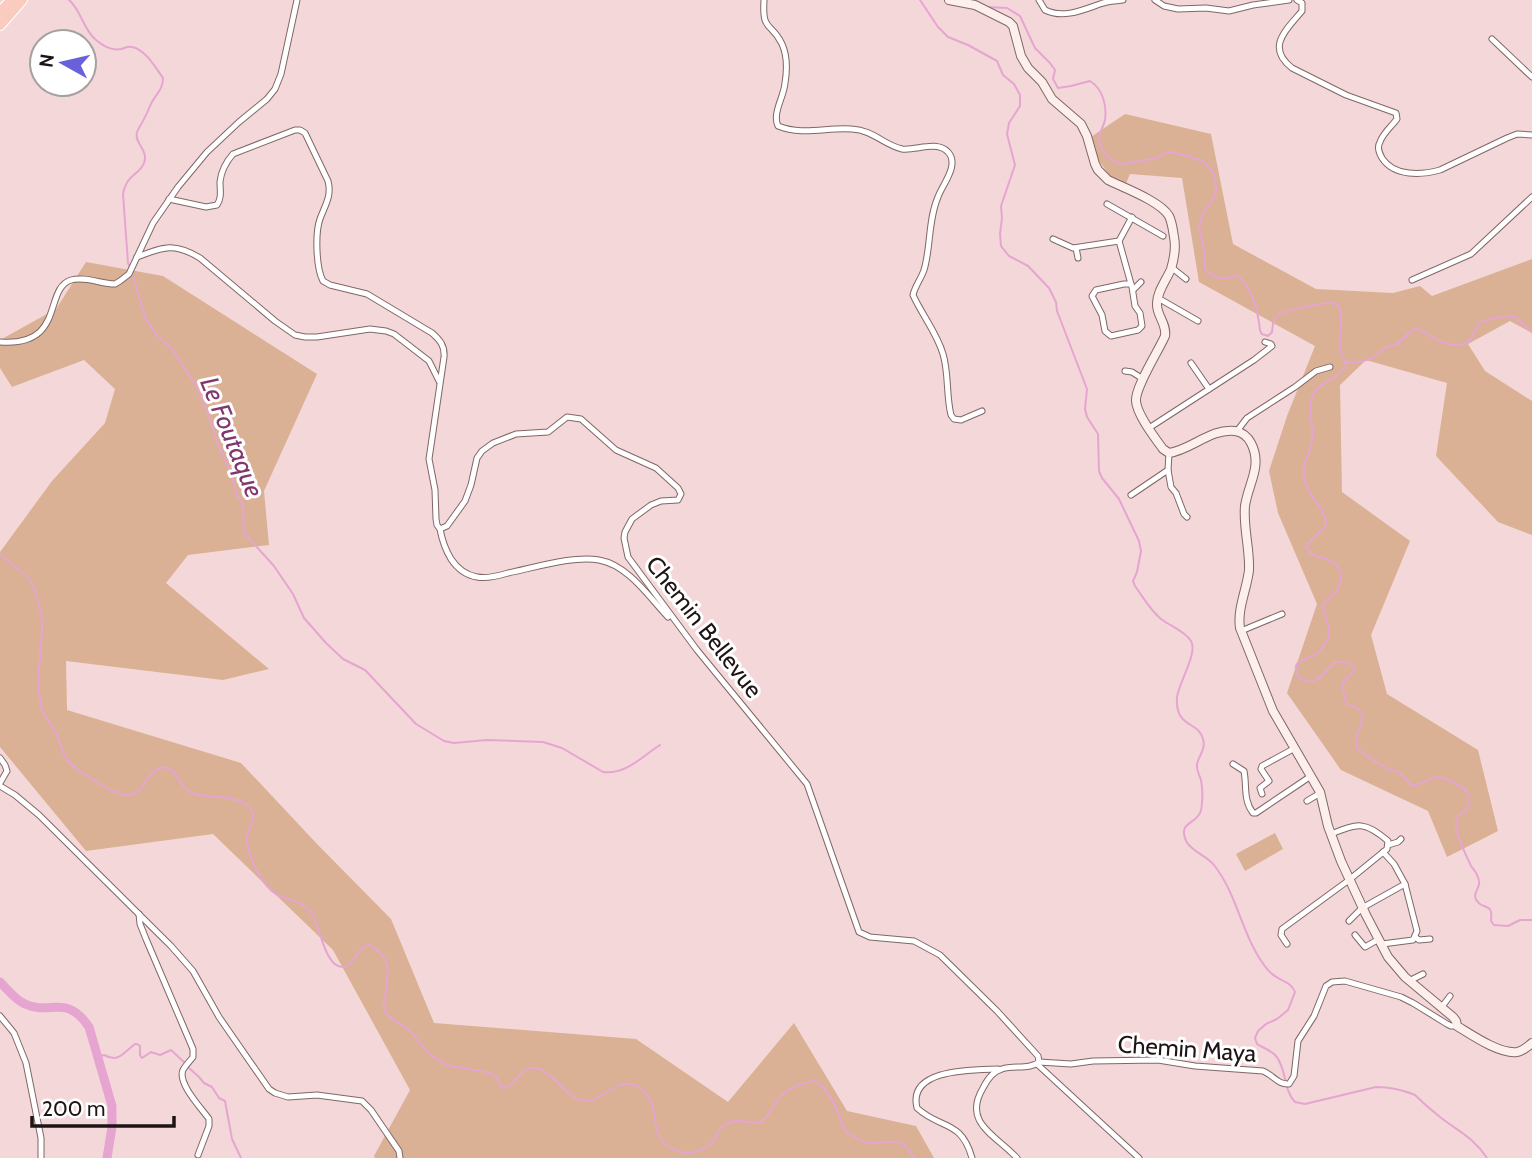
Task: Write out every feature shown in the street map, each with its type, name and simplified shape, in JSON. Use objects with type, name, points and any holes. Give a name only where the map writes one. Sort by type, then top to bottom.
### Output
[{"type":"highway","points":[[0,12],[12,0]]},
{"type":"highway","points":[[0,25],[22,0]]},
{"type":"street","points":[[0,342],[20,341],[45,327],[52,315],[59,289],[65,283],[77,279],[115,284],[125,278],[153,223],[169,199],[207,152],[275,89],[281,74],[297,0]]},
{"type":"street","points":[[764,0],[764,21],[780,41],[785,53],[786,82],[776,118],[778,126],[811,132],[855,129],[867,131],[899,148],[913,150],[929,146],[948,152],[951,167],[937,198],[925,266],[913,295],[938,340],[944,358],[951,415],[954,419],[961,420],[982,411]]},
{"type":"street","points":[[949,0],[975,5],[1005,19],[1013,26],[1021,56],[1028,68],[1042,82],[1052,99],[1081,124],[1098,170],[1108,180],[1155,203],[1169,216],[1175,242],[1171,267],[1157,307],[1166,336],[1143,379],[1136,400],[1138,409],[1163,449],[1169,453],[1229,431],[1237,431],[1247,437],[1252,445],[1256,459],[1245,508],[1249,570],[1239,619],[1241,631],[1273,711],[1320,792],[1340,861],[1362,908],[1395,966],[1456,1021],[1457,1026],[1495,1047],[1508,1051],[1516,1052],[1532,1043]]},
{"type":"street","points":[[1039,0],[1045,10],[1058,14],[1083,11],[1103,3],[1123,0]]},
{"type":"street","points":[[1155,0],[1164,6],[1178,9],[1229,11],[1289,0]]},
{"type":"street","points":[[1297,0],[1302,3],[1302,11],[1284,32],[1280,42],[1282,57],[1292,68],[1346,95],[1396,113],[1397,119],[1380,140],[1378,148],[1384,161],[1393,168],[1411,174],[1429,173],[1517,134],[1532,135]]},
{"type":"street","points":[[1492,39],[1532,77]]},
{"type":"street","points":[[169,199],[206,207],[217,205],[220,199],[221,175],[233,155],[291,131],[303,131],[330,187],[329,198],[318,228],[321,277],[326,283],[367,294],[437,337],[442,344],[444,351],[429,459],[435,490],[437,525],[455,565],[463,572],[476,577],[493,577],[581,559],[598,559],[611,564],[633,580],[688,638]]},
{"type":"street","points":[[1412,280],[1471,254],[1532,197]]},
{"type":"street","points":[[1107,204],[1163,236]]},
{"type":"street","points":[[1132,217],[1119,241],[1132,287],[1135,306],[1140,313],[1143,329],[1109,335],[1092,296],[1096,290],[1124,284],[1132,287],[1141,282]]},
{"type":"street","points":[[1053,239],[1076,248],[1119,241]]},
{"type":"street","points":[[137,257],[161,248],[189,251],[295,335],[305,337],[370,329],[394,334],[429,360],[440,384]]},
{"type":"street","points":[[1076,248],[1078,258]]},
{"type":"street","points":[[1171,267],[1186,279]]},
{"type":"street","points":[[1158,298],[1198,321]]},
{"type":"street","points":[[1140,313],[1157,307]]},
{"type":"street","points":[[1149,428],[1272,346],[1265,342]]},
{"type":"street","points":[[1191,363],[1209,389]]},
{"type":"street","points":[[1237,431],[1247,418],[1316,371],[1330,367]]},
{"type":"street","points":[[1125,371],[1143,379]]},
{"type":"street","name":"Chemin Bellevue","points":[[440,529],[447,526],[465,501],[477,458],[487,446],[516,434],[548,432],[567,417],[582,419],[616,450],[656,468],[680,491],[680,497],[677,500],[656,503],[637,514],[625,532],[624,543],[628,557],[688,638],[807,784],[859,932],[870,937],[914,942],[940,955],[1035,1051],[1038,1063]]},
{"type":"street","points":[[1169,453],[1171,487],[1187,517]]},
{"type":"street","points":[[1131,495],[1168,470]]},
{"type":"street","points":[[1241,631],[1282,614]]},
{"type":"street","points":[[1262,794],[1259,790],[1269,781],[1261,769],[1262,766],[1295,748]]},
{"type":"street","points":[[0,758],[7,771],[0,784],[39,815],[165,939],[193,971],[219,1017],[269,1089],[288,1097],[317,1095],[362,1101],[399,1151],[400,1158]]},
{"type":"street","points":[[1233,764],[1244,771],[1244,789],[1253,813],[1311,776]]},
{"type":"street","points":[[1307,801],[1320,792]]},
{"type":"street","points":[[1331,834],[1351,827],[1366,826],[1388,841],[1388,845]]},
{"type":"street","points":[[1287,944],[1281,935],[1282,929],[1349,880],[1388,845],[1401,839]]},
{"type":"street","points":[[1355,935],[1366,947],[1380,942],[1410,941],[1415,937],[1417,931],[1405,884],[1394,864],[1383,852]]},
{"type":"street","points":[[1349,921],[1362,908],[1405,884]]},
{"type":"street","points":[[138,914],[194,1053],[183,1069],[182,1077],[189,1093],[209,1119],[198,1155]]},
{"type":"street","points":[[1415,937],[1419,940],[1430,939]]},
{"type":"street","points":[[1409,981],[1423,974]]},
{"type":"street","name":"Chemin Maya","points":[[1038,1063],[1158,1060],[1262,1071],[1287,1084],[1294,1076],[1298,1041],[1309,1025],[1326,986],[1335,981],[1345,981],[1401,998],[1451,1026],[1457,1026]]},
{"type":"street","points":[[1441,1008],[1450,996]]},
{"type":"street","points":[[0,1016],[14,1033],[26,1063],[41,1138],[41,1158]]},
{"type":"street","points":[[972,1158],[961,1134],[917,1108],[917,1092],[928,1080],[941,1075],[1038,1063],[1139,1158]]},
{"type":"street","points":[[1001,1069],[991,1076],[979,1095],[976,1115],[983,1127],[1017,1158]]},
{"type":"shaded area","points":[[1125,114],[1211,134],[1233,244],[1316,289],[1393,293],[1420,286],[1432,296],[1532,259],[1532,333],[1510,321],[1468,344],[1485,371],[1532,401],[1532,535],[1498,522],[1436,456],[1447,383],[1366,360],[1340,385],[1342,492],[1410,541],[1371,635],[1387,694],[1478,750],[1498,831],[1447,857],[1428,811],[1341,770],[1287,693],[1317,604],[1278,513],[1269,471],[1287,416],[1315,346],[1199,282],[1182,178],[1130,174],[1122,193],[1085,141]]},
{"type":"shaded area","points":[[86,262],[163,276],[317,374],[264,491],[269,545],[188,555],[166,583],[269,669],[223,680],[66,661],[67,710],[241,763],[391,919],[434,1023],[636,1039],[728,1102],[794,1023],[847,1111],[916,1126],[934,1158],[375,1158],[410,1090],[333,950],[213,834],[86,851],[0,747],[0,552],[52,481],[105,423],[115,389],[84,360],[12,387],[0,368],[0,340],[56,309]]},
{"type":"shaded area","points":[[1275,833],[1283,849],[1245,871],[1236,854]]},
{"type":"waterway","name":"Le Foutaque","points":[[69,0],[96,40],[111,49],[137,48],[163,78],[161,88],[137,132],[145,154],[144,163],[127,182],[123,194],[130,267]]},
{"type":"waterway","points":[[920,0],[948,37],[997,61],[1003,75],[1014,84],[1020,95],[1020,106],[1009,123],[1007,134],[1015,165],[1001,206],[1001,246],[1009,256],[1028,266],[1049,288],[1056,302],[1087,389],[1085,409],[1098,434],[1099,471],[1119,499],[1139,541],[1141,551],[1133,581],[1135,586],[1157,615],[1191,641],[1192,653],[1178,691],[1177,707],[1183,719],[1197,729],[1203,739],[1203,749],[1197,766],[1201,780],[1202,807],[1200,813],[1185,828],[1184,835],[1189,845],[1211,862],[1222,876],[1250,941],[1264,965],[1295,992],[1288,1010],[1258,1031],[1255,1038],[1257,1044],[1276,1056],[1295,1102],[1305,1104],[1376,1087],[1406,1092],[1415,1095],[1471,1140],[1487,1158]]},
{"type":"waterway","points":[[987,7],[1007,8],[1020,16],[1035,48],[1055,70],[1053,79],[1058,88],[1090,81],[1098,88],[1105,109],[1099,141],[1109,158],[1122,164],[1158,158],[1173,152],[1203,161],[1213,172],[1216,191],[1203,212],[1199,228],[1205,269],[1213,276],[1224,278],[1237,275],[1242,279],[1257,310],[1262,334],[1268,336],[1272,332],[1274,319],[1281,313],[1332,303],[1338,304],[1340,311],[1340,347],[1346,362],[1356,363],[1370,359],[1387,347],[1398,344],[1416,328],[1435,339],[1457,345],[1470,340],[1482,321],[1502,317],[1515,318],[1532,332]]},
{"type":"waterway","name":"Le Foutaque","points":[[132,272],[145,318],[173,350],[197,387],[243,505],[244,533],[274,566],[293,594],[304,618],[343,659],[365,670],[416,724],[444,741],[543,742],[562,748],[603,772],[626,768],[660,745]]},
{"type":"waterway","points":[[1346,363],[1339,375],[1322,384],[1313,394],[1312,439],[1303,471],[1308,490],[1326,519],[1323,529],[1306,547],[1314,555],[1334,563],[1341,578],[1337,591],[1323,604],[1329,629],[1327,640],[1318,653],[1297,664],[1297,672],[1300,679],[1312,681],[1321,677],[1335,662],[1347,662],[1354,667],[1354,671],[1342,684],[1346,703],[1357,708],[1362,716],[1356,738],[1358,748],[1379,764],[1398,772],[1413,786],[1437,777],[1462,787],[1467,792],[1469,806],[1457,818],[1456,828],[1463,849],[1479,879],[1475,898],[1491,911],[1494,925],[1508,926],[1520,920],[1532,920]]},
{"type":"waterway","points":[[0,554],[24,574],[34,588],[42,624],[38,679],[40,701],[43,713],[56,733],[68,761],[94,780],[120,794],[135,794],[153,772],[165,767],[174,772],[190,792],[246,804],[253,816],[247,838],[248,848],[264,882],[276,894],[309,910],[327,954],[337,966],[347,966],[365,946],[370,945],[379,952],[388,969],[385,1012],[404,1026],[438,1061],[493,1075],[502,1088],[512,1084],[526,1069],[537,1068],[550,1075],[572,1096],[586,1101],[598,1098],[617,1086],[632,1084],[648,1095],[661,1140],[669,1147],[686,1153],[708,1146],[728,1123],[760,1123],[786,1092],[815,1081],[831,1098],[846,1132],[867,1142],[901,1143],[914,1158]]},
{"type":"waterway","points":[[0,982],[21,1002],[34,1007],[65,1008],[81,1017],[89,1027],[112,1106],[107,1158]]},
{"type":"waterway","points":[[98,1057],[117,1057],[137,1044],[140,1046],[142,1058],[151,1052],[160,1055],[171,1050],[185,1063]]},
{"type":"waterway","points":[[189,1068],[225,1101],[232,1139],[241,1158]]}]
